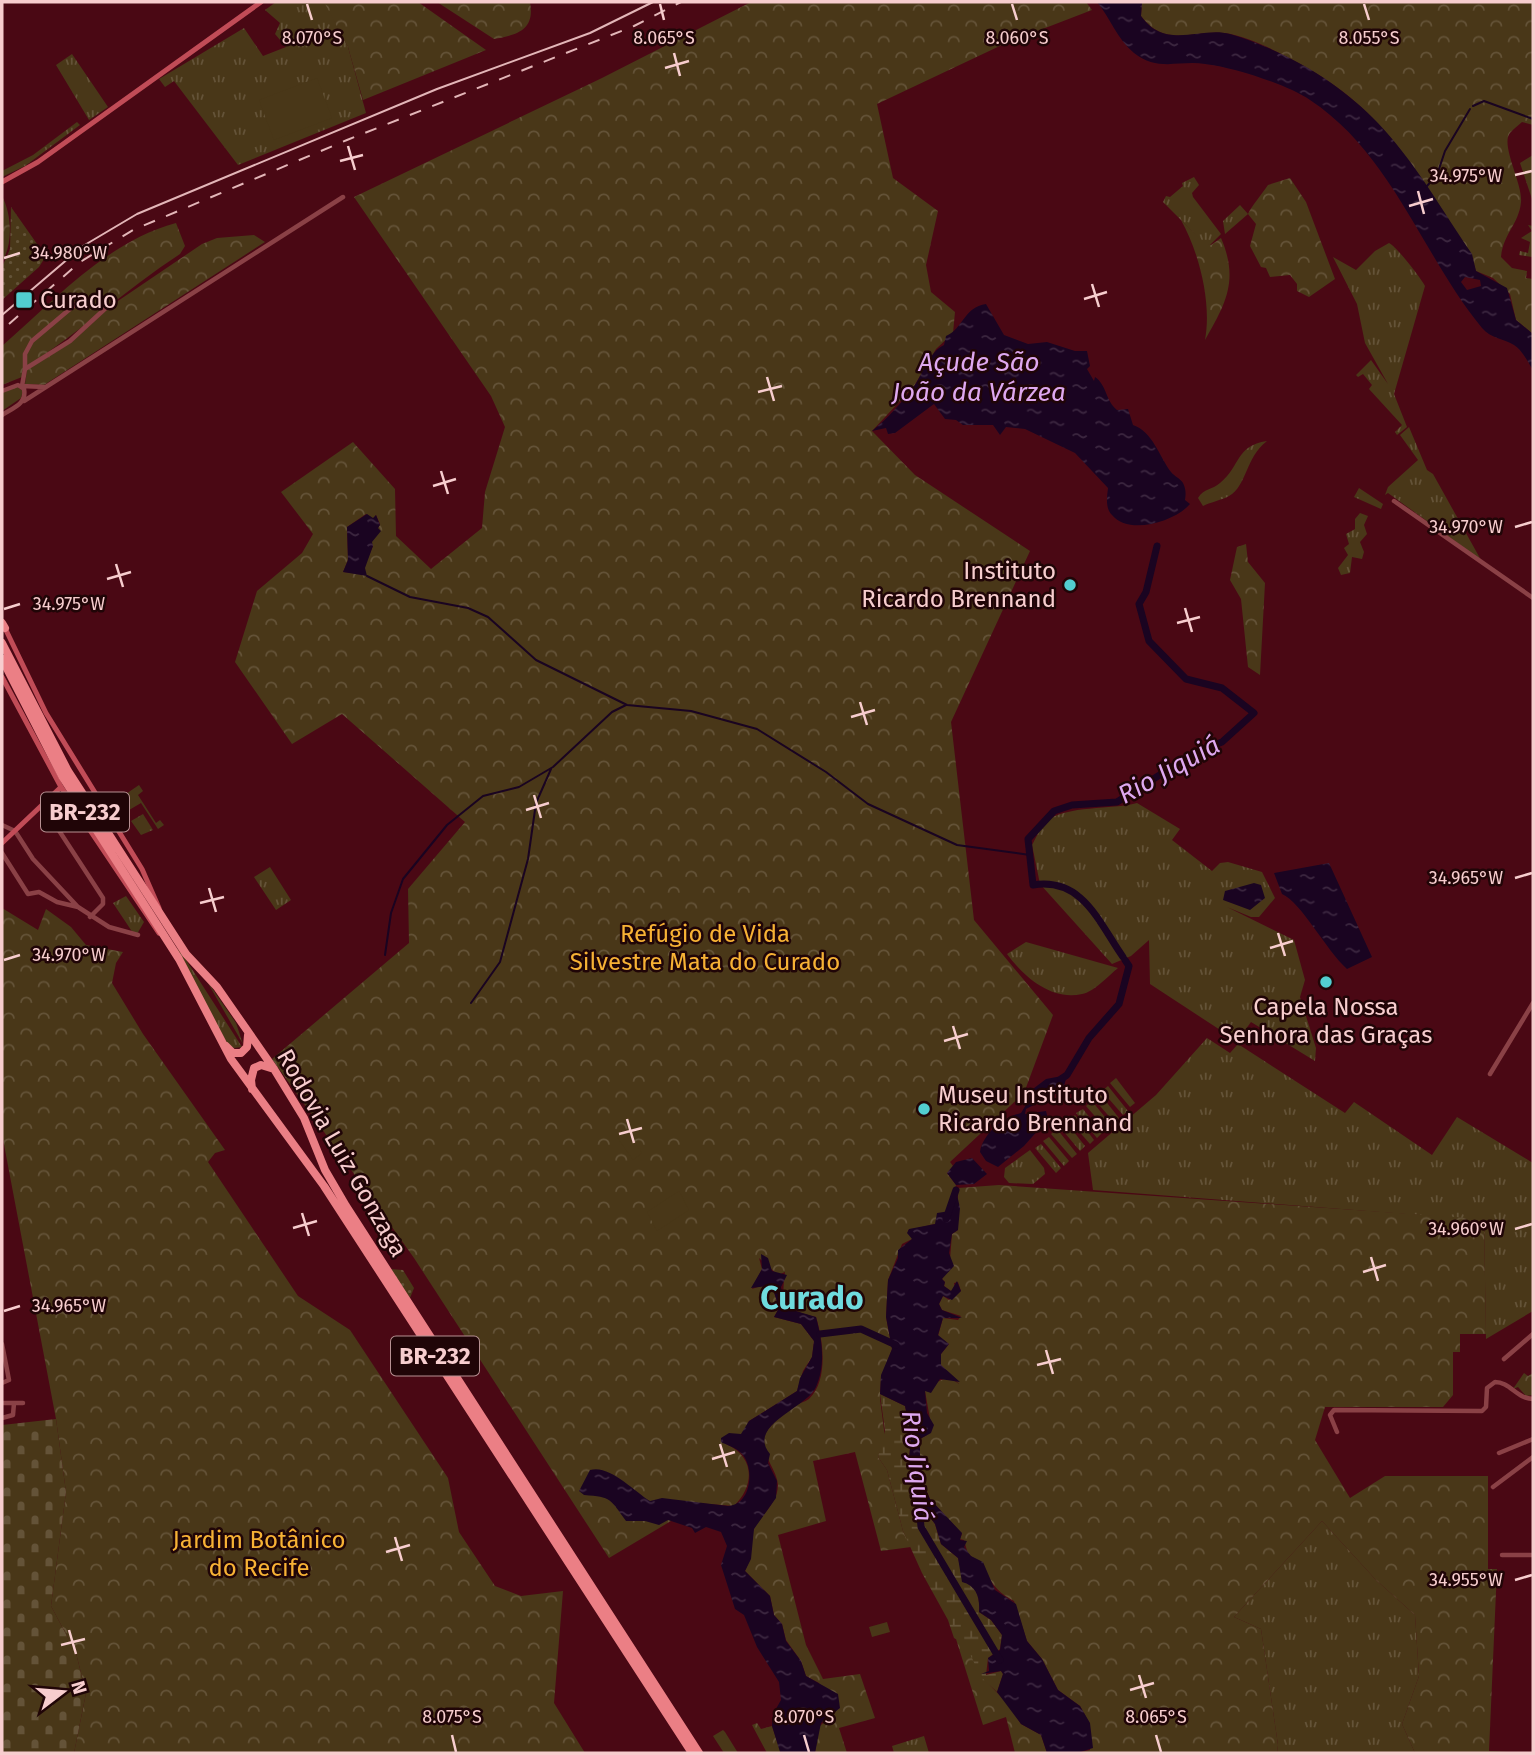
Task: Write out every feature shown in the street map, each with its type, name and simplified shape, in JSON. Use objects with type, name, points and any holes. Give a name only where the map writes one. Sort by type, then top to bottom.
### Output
[{"type":"highway","name":"Rodovia Luiz Gonzaga","points":[[2,643],[68,771],[186,954],[217,987],[274,1069],[303,1118],[326,1170],[346,1206],[699,1753]]},
{"type":"highway","name":"Rodovia Luiz Gonzaga","points":[[2,659],[62,776],[179,960],[221,1042],[252,1091],[330,1194],[692,1753]]},
{"type":"highway","points":[[221,1042],[233,1053],[241,1053],[249,1041],[247,1029]]},
{"type":"highway","points":[[252,1091],[254,1069],[261,1065],[274,1069]]},
{"type":"street","points":[[2,182],[38,162],[261,2]]},
{"type":"street","points":[[2,415],[343,197]]},
{"type":"street","points":[[24,401],[25,392],[22,386],[25,354],[32,341],[83,298]]},
{"type":"street","points":[[25,369],[71,341],[108,306]]},
{"type":"street","points":[[2,391],[22,386],[44,387]]},
{"type":"street","points":[[1394,501],[1533,598]]},
{"type":"street","points":[[3,624],[46,713],[149,881],[164,921]]},
{"type":"street","points":[[2,677],[61,787],[142,910],[179,960]]},
{"type":"street","points":[[2,843],[61,787]]},
{"type":"street","points":[[102,807],[110,802]]},
{"type":"street","points":[[43,806],[104,900],[90,917]]},
{"type":"street","points":[[108,817],[116,813]]},
{"type":"street","points":[[2,825],[15,831],[33,859],[90,917],[109,928],[138,935]]},
{"type":"street","points":[[2,853],[28,894],[39,892],[57,902],[78,907]]},
{"type":"street","points":[[1490,1074],[1533,1003]]},
{"type":"street","points":[[1504,1359],[1533,1334]]},
{"type":"street","points":[[2,1344],[9,1380],[2,1383]]},
{"type":"street","points":[[1336,1432],[1330,1415],[1334,1410],[1482,1411],[1486,1407],[1487,1388],[1495,1382],[1502,1382],[1521,1397],[1533,1399]]},
{"type":"street","points":[[2,1403],[23,1403]]},
{"type":"street","points":[[2,1418],[13,1415],[14,1403]]},
{"type":"street","points":[[1499,1453],[1533,1438]]},
{"type":"street","points":[[1493,1487],[1533,1457]]},
{"type":"street","points":[[1502,1555],[1533,1555]]},
{"type":"green space","points":[[276,2],[325,2],[348,47],[366,113],[238,165],[174,81],[165,87],[159,79],[244,28],[263,56],[286,47],[275,34],[280,23],[265,10]]},
{"type":"green space","points":[[324,2],[418,2],[486,50],[363,100],[348,47]]},
{"type":"green space","points":[[437,2],[530,2],[530,19],[518,33],[494,39]]},
{"type":"green space","name":"Refúgio de Vida Silvestre Mata do Curado","points":[[751,2],[1086,2],[1092,10],[1004,44],[877,104],[893,178],[938,211],[926,265],[931,292],[955,312],[953,333],[936,349],[914,386],[872,431],[915,475],[1030,551],[951,722],[974,920],[1053,1015],[1024,1093],[950,1162],[953,1166],[947,1173],[956,1185],[950,1211],[935,1224],[908,1230],[912,1239],[902,1244],[888,1280],[886,1317],[892,1349],[881,1378],[880,1399],[885,1437],[878,1457],[887,1470],[903,1531],[911,1547],[881,1551],[855,1452],[813,1461],[826,1521],[778,1535],[806,1645],[823,1679],[860,1674],[875,1718],[839,1728],[847,1753],[815,1753],[819,1727],[828,1718],[819,1683],[806,1676],[801,1661],[786,1640],[782,1624],[774,1615],[770,1596],[745,1571],[754,1530],[773,1502],[778,1485],[764,1447],[765,1435],[782,1415],[809,1399],[820,1381],[822,1371],[821,1336],[816,1317],[797,1311],[787,1304],[784,1298],[785,1272],[778,1275],[759,1258],[762,1269],[752,1289],[761,1286],[773,1289],[779,1308],[774,1317],[801,1324],[814,1341],[812,1357],[803,1371],[797,1391],[749,1421],[743,1433],[726,1444],[736,1450],[747,1464],[748,1481],[741,1498],[734,1506],[672,1501],[671,1521],[609,1558],[414,1258],[272,1059],[409,943],[408,889],[465,822],[342,714],[292,744],[235,662],[257,591],[302,553],[313,534],[281,492],[353,442],[395,489],[396,536],[431,569],[482,528],[485,492],[505,427],[491,396],[354,197],[602,78]],"holes":[[[366,514],[373,519],[376,515],[380,524],[361,574],[343,572],[348,560],[347,527]]]},
{"type":"green space","points":[[1142,2],[1533,2],[1533,125],[1522,122],[1511,132],[1508,139],[1521,202],[1501,257],[1512,268],[1527,271],[1526,278],[1533,279],[1533,334],[1516,320],[1510,294],[1493,278],[1476,271],[1471,254],[1395,142],[1350,97],[1282,54],[1249,40],[1214,32],[1170,35],[1160,32],[1141,16]]},
{"type":"green space","points":[[72,54],[108,107],[89,120],[56,65]]},
{"type":"green space","points":[[317,78],[332,118],[274,140],[259,100]]},
{"type":"green space","points":[[77,122],[80,125],[25,166],[2,177],[2,171],[33,155]]},
{"type":"green space","points":[[1533,155],[1533,202],[1520,163]]},
{"type":"green space","points":[[1194,177],[1199,185],[1192,193],[1193,197],[1221,234],[1210,245],[1205,244],[1163,202],[1166,196],[1170,197],[1183,186],[1182,183]]},
{"type":"green space","points":[[1290,178],[1306,202],[1335,279],[1309,297],[1297,291],[1297,284],[1290,275],[1270,277],[1266,268],[1261,267],[1250,246],[1256,224],[1248,214],[1249,211],[1268,185]]},
{"type":"green space","points":[[2,196],[10,229],[8,247],[2,262]]},
{"type":"green space","points":[[1240,205],[1248,214],[1225,234],[1223,221]]},
{"type":"green space","points":[[11,207],[42,251],[44,259],[39,267],[2,300],[2,267],[10,249]]},
{"type":"green space","points":[[1181,220],[1205,243],[1211,245],[1221,238],[1229,266],[1228,291],[1205,340],[1207,310],[1202,278]]},
{"type":"green space","points":[[176,223],[185,246],[180,254],[23,369],[22,377],[2,385],[2,346],[61,292],[104,258],[151,232]]},
{"type":"green space","points":[[1528,225],[1533,226],[1532,257],[1519,255],[1520,251],[1528,253],[1530,242],[1521,238],[1532,231]]},
{"type":"green space","points":[[254,235],[265,242],[44,385],[25,384],[27,370],[72,342],[112,305],[202,244],[217,238]]},
{"type":"green space","points":[[1389,243],[1414,269],[1425,286],[1394,394],[1407,427],[1397,435],[1395,432],[1402,425],[1369,389],[1372,385],[1363,374],[1358,377],[1356,375],[1371,360],[1388,384],[1365,343],[1357,304],[1333,257],[1356,270],[1375,251]]},
{"type":"green space","points":[[16,386],[23,391],[21,398],[2,411],[2,393]]},
{"type":"green space","points":[[1409,427],[1427,470],[1433,474],[1481,560],[1388,493],[1385,495],[1388,487],[1418,460],[1400,435]]},
{"type":"green space","points":[[1267,441],[1254,455],[1235,491],[1203,506],[1198,498],[1200,495],[1227,477],[1249,447]]},
{"type":"green space","points":[[1359,488],[1383,504],[1381,509],[1354,497]]},
{"type":"green space","points":[[1360,513],[1368,516],[1364,525],[1367,534],[1360,542],[1364,552],[1362,559],[1352,557],[1350,573],[1341,575],[1338,568],[1348,555],[1344,548],[1349,544],[1346,534],[1355,529],[1355,519]]},
{"type":"green space","points":[[1246,544],[1248,562],[1265,583],[1260,675],[1248,667],[1241,599],[1230,580],[1237,547]]},
{"type":"green space","points":[[139,785],[143,791],[138,795],[156,823],[160,820],[164,825],[158,829],[141,803],[124,813],[117,803]]},
{"type":"green space","points":[[1137,803],[1180,829],[1172,840],[1212,871],[1220,863],[1228,862],[1262,872],[1275,898],[1259,917],[1251,917],[1227,907],[1294,940],[1305,980],[1300,997],[1316,1048],[1315,1061],[1251,1022],[1237,1041],[1150,984],[1149,940],[1131,956],[1112,964],[1040,884],[1032,845],[1046,821],[1066,812]]},
{"type":"green space","points":[[143,814],[153,830],[141,835],[131,821]]},
{"type":"green space","points":[[270,867],[291,900],[276,910],[254,877]]},
{"type":"green space","points":[[126,896],[144,922],[137,934],[133,933],[113,903]]},
{"type":"green space","name":"Jardim Botânico do Recife","points":[[2,908],[38,930],[46,909],[71,927],[86,945],[123,952],[116,963],[112,983],[143,1034],[225,1150],[215,1153],[208,1162],[298,1296],[350,1330],[448,1478],[459,1532],[495,1586],[521,1596],[563,1591],[554,1703],[585,1753],[74,1753],[86,1693],[76,1653],[51,1606],[66,1492],[56,1419],[2,1134]]},
{"type":"green space","points":[[1026,942],[1118,968],[1087,993],[1060,994],[1030,979],[1007,954]]},
{"type":"green space","points":[[173,945],[181,952],[242,1047],[234,1048],[228,1045]]},
{"type":"green space","points":[[205,978],[236,1023],[243,1044]]},
{"type":"green space","points":[[1207,1038],[1230,1053],[1238,1044],[1345,1113],[1354,1102],[1432,1155],[1457,1117],[1533,1163],[1533,1311],[1486,1339],[1484,1220],[1093,1190],[1088,1153],[1156,1095]]},
{"type":"green space","points":[[1116,1078],[1135,1103],[1130,1107],[1110,1083]]},
{"type":"green space","points":[[1108,1086],[1128,1111],[1123,1115],[1102,1091]]},
{"type":"green space","points":[[1100,1094],[1119,1118],[1114,1122],[1093,1098]]},
{"type":"green space","points":[[1092,1101],[1112,1126],[1107,1130],[1086,1106]]},
{"type":"green space","points":[[1083,1109],[1102,1133],[1097,1138],[1076,1113]]},
{"type":"green space","points":[[1075,1115],[1094,1140],[1090,1144],[1069,1120]]},
{"type":"green space","points":[[1066,1122],[1085,1146],[1080,1151],[1059,1126]]},
{"type":"green space","points":[[1057,1129],[1077,1154],[1072,1158],[1051,1134]]},
{"type":"green space","points":[[627,1130],[642,1153],[633,1160],[617,1137]]},
{"type":"green space","points":[[1049,1137],[1069,1161],[1064,1166],[1043,1141]]},
{"type":"green space","points":[[1041,1144],[1061,1168],[1056,1173],[1035,1148]]},
{"type":"green space","points":[[1030,1150],[1044,1168],[1045,1174],[1033,1184],[1009,1183],[1004,1177],[1005,1168]]},
{"type":"green space","points":[[999,1185],[1484,1219],[1486,1334],[1460,1334],[1460,1352],[1453,1352],[1453,1395],[1443,1407],[1325,1407],[1315,1440],[1350,1498],[1385,1476],[1488,1476],[1488,1569],[1497,1569],[1489,1751],[1526,1753],[1415,1753],[1402,1724],[1419,1676],[1415,1615],[1376,1580],[1322,1521],[1234,1617],[1261,1629],[1277,1753],[1077,1753],[1090,1750],[1090,1724],[1080,1706],[1058,1690],[1042,1659],[1027,1641],[1014,1601],[998,1590],[981,1565],[968,1554],[964,1540],[960,1539],[962,1534],[930,1499],[917,1468],[920,1463],[920,1439],[927,1435],[930,1419],[925,1391],[945,1379],[959,1384],[941,1365],[941,1354],[949,1344],[938,1336],[943,1318],[958,1320],[961,1316],[942,1310],[939,1304],[943,1296],[949,1300],[961,1291],[958,1282],[954,1283],[955,1289],[951,1291],[944,1286],[942,1279],[945,1272],[949,1272],[952,1234],[958,1230],[958,1188]]},
{"type":"green space","points":[[679,1191],[689,1210],[657,1231],[647,1212]]},
{"type":"green space","points":[[390,1269],[403,1270],[414,1288],[410,1298]]},
{"type":"green space","points":[[1524,1373],[1528,1376],[1533,1373],[1533,1395],[1526,1396],[1518,1387],[1513,1389]]},
{"type":"green space","points":[[880,1394],[905,1406],[911,1436],[909,1460],[916,1499],[935,1524],[941,1544],[958,1558],[964,1582],[977,1594],[979,1612],[991,1620],[1002,1635],[1000,1649],[988,1658],[986,1675],[1001,1671],[1003,1674],[997,1692],[980,1675],[967,1650],[954,1638],[948,1620],[903,1531],[887,1470],[878,1457],[885,1431]]},
{"type":"green space","points":[[56,1419],[66,1492],[51,1606],[76,1653],[86,1693],[74,1753],[2,1753],[2,1425]]},
{"type":"green space","points":[[1322,1521],[1376,1580],[1415,1615],[1419,1676],[1402,1724],[1415,1753],[1277,1753],[1261,1629],[1234,1617]]},
{"type":"green space","points":[[887,1622],[890,1632],[872,1637],[869,1627]]},
{"type":"green space","points":[[956,1639],[966,1644],[982,1677],[1006,1702],[1021,1724],[1041,1735],[1047,1753],[1015,1753],[1006,1717],[983,1725]]},
{"type":"green space","points":[[757,1723],[761,1729],[772,1726],[781,1753],[767,1753],[752,1725]]},
{"type":"green space","points":[[723,1730],[738,1753],[724,1753],[713,1736]]},
{"type":"green space","points":[[924,1736],[929,1753],[894,1753],[892,1746]]},
{"type":"water","points":[[1097,2],[1142,2],[1141,16],[1161,32],[1184,35],[1219,32],[1250,41],[1308,68],[1362,107],[1419,174],[1472,254],[1476,271],[1507,288],[1516,320],[1533,334],[1533,370],[1517,347],[1482,328],[1441,269],[1385,177],[1363,148],[1338,122],[1300,94],[1260,78],[1217,66],[1196,63],[1160,64],[1143,59],[1123,42]],"holes":[[[1465,277],[1480,280],[1481,286],[1467,290],[1461,282]]]},
{"type":"water","name":"Açude São João da Várzea","points":[[986,304],[1004,335],[1028,344],[1047,342],[1075,351],[1087,351],[1090,366],[1087,369],[1094,381],[1095,377],[1099,380],[1117,410],[1128,409],[1133,425],[1146,433],[1171,472],[1183,483],[1185,500],[1190,504],[1164,520],[1152,524],[1129,525],[1112,515],[1108,509],[1108,488],[1075,453],[1025,429],[1006,427],[1000,435],[993,425],[963,425],[956,420],[945,419],[934,404],[895,433],[888,434],[886,428],[872,431],[913,388],[930,358],[944,345],[946,336],[952,333],[973,309]]},
{"type":"water","points":[[367,514],[373,518],[376,515],[381,531],[372,542],[365,568],[367,576],[343,572],[348,560],[347,527]]},
{"type":"water","points":[[1329,863],[1372,957],[1347,969],[1297,906],[1282,894],[1274,873]]},
{"type":"water","points":[[1254,883],[1261,885],[1265,898],[1250,910],[1223,900],[1225,891]]},
{"type":"water","points":[[1067,1075],[1063,1090],[1026,1109],[1025,1114],[1046,1111],[1048,1119],[1024,1146],[998,1167],[986,1161],[980,1152],[990,1132],[1001,1122],[1021,1113],[1027,1103],[1025,1095],[1046,1079]]},
{"type":"water","points":[[972,1158],[987,1174],[974,1184],[956,1185],[947,1173],[956,1162]]},
{"type":"water","name":"Rio Jiquiá","points":[[956,1190],[960,1208],[958,1230],[952,1234],[949,1253],[954,1266],[942,1279],[944,1286],[951,1291],[957,1281],[961,1291],[952,1300],[943,1296],[939,1304],[942,1310],[962,1318],[943,1318],[938,1335],[949,1344],[941,1354],[941,1365],[960,1382],[940,1379],[931,1393],[925,1391],[927,1413],[934,1425],[931,1433],[920,1439],[920,1463],[917,1470],[930,1499],[962,1533],[960,1540],[967,1541],[964,1547],[971,1556],[983,1562],[995,1590],[1016,1604],[1027,1641],[1042,1659],[1058,1690],[1080,1706],[1090,1723],[1093,1748],[1077,1753],[1047,1753],[1041,1735],[1021,1724],[997,1692],[1003,1674],[1001,1671],[981,1674],[989,1671],[988,1658],[1000,1650],[1002,1635],[991,1620],[979,1612],[976,1593],[971,1586],[962,1582],[958,1558],[941,1544],[935,1524],[916,1499],[909,1460],[911,1436],[905,1406],[880,1394],[881,1375],[892,1349],[886,1317],[888,1280],[898,1258],[898,1250],[912,1239],[907,1233],[909,1229],[935,1224],[937,1213],[950,1211]]},
{"type":"water","points":[[761,1254],[768,1258],[772,1271],[787,1275],[781,1287],[784,1302],[796,1311],[816,1317],[821,1343],[821,1370],[816,1387],[766,1434],[765,1444],[770,1454],[768,1463],[777,1481],[776,1498],[754,1529],[751,1559],[745,1571],[770,1596],[774,1615],[782,1624],[786,1641],[801,1661],[806,1676],[838,1694],[840,1708],[821,1723],[815,1753],[780,1752],[772,1726],[773,1714],[781,1700],[779,1682],[757,1647],[744,1615],[735,1609],[721,1565],[727,1546],[721,1532],[706,1527],[695,1533],[692,1528],[668,1520],[659,1525],[645,1521],[626,1521],[610,1500],[584,1495],[579,1491],[590,1470],[597,1469],[613,1475],[650,1501],[662,1498],[728,1506],[742,1499],[749,1484],[748,1467],[741,1453],[721,1442],[721,1438],[729,1433],[741,1434],[749,1421],[797,1391],[800,1378],[812,1357],[814,1341],[801,1324],[774,1317],[779,1308],[773,1289],[767,1286],[751,1288],[762,1269]]},
{"type":"waterway","points":[[1473,106],[1484,101],[1533,119]]},
{"type":"waterway","points":[[1426,187],[1437,175],[1445,151],[1470,109]]},
{"type":"waterway","name":"Rio Jiquiá","points":[[1123,957],[1097,917],[1077,895],[1050,884],[1033,885],[1028,839],[1054,811],[1072,805],[1117,802],[1196,752],[1222,742],[1254,713],[1222,688],[1186,679],[1149,641],[1139,604],[1146,592],[1157,546]]},
{"type":"waterway","points":[[367,576],[410,597],[468,608],[488,617],[536,660],[627,705],[691,711],[757,729],[826,772],[868,804],[957,845],[1030,855]]},
{"type":"waterway","points":[[385,955],[391,913],[403,879],[447,825],[483,796],[519,787],[553,767],[612,712],[626,705]]},
{"type":"waterway","points":[[471,1003],[500,962],[528,859],[536,803],[551,769]]},
{"type":"waterway","name":"Rio Jiquiá","points":[[1061,1079],[1067,1075],[1089,1038],[1119,1004],[1129,966],[1125,960]]},
{"type":"waterway","name":"Rio Jiquiá","points":[[946,1219],[956,1190]]},
{"type":"waterway","points":[[820,1334],[861,1329],[896,1345]]},
{"type":"waterway","name":"Rio Jiquiá","points":[[918,1494],[921,1527],[1000,1660]]},
{"type":"tram line","points":[[2,315],[83,246],[137,214],[437,89],[590,33],[653,2]]},
{"type":"railway","points":[[9,324],[80,262],[133,230],[347,140],[634,26],[681,2]]},
{"type":"place","name":"Curado","points":[[24,300]]},
{"type":"place","name":"Instituto Ricardo Brennand","points":[[1070,585]]},
{"type":"place","name":"Capela Nossa Senhora das Graças","points":[[1326,982]]},
{"type":"place","name":"Museu Instituto Ricardo Brennand","points":[[924,1109]]},
{"type":"district","name":"Curado","points":[[812,1298]]}]
